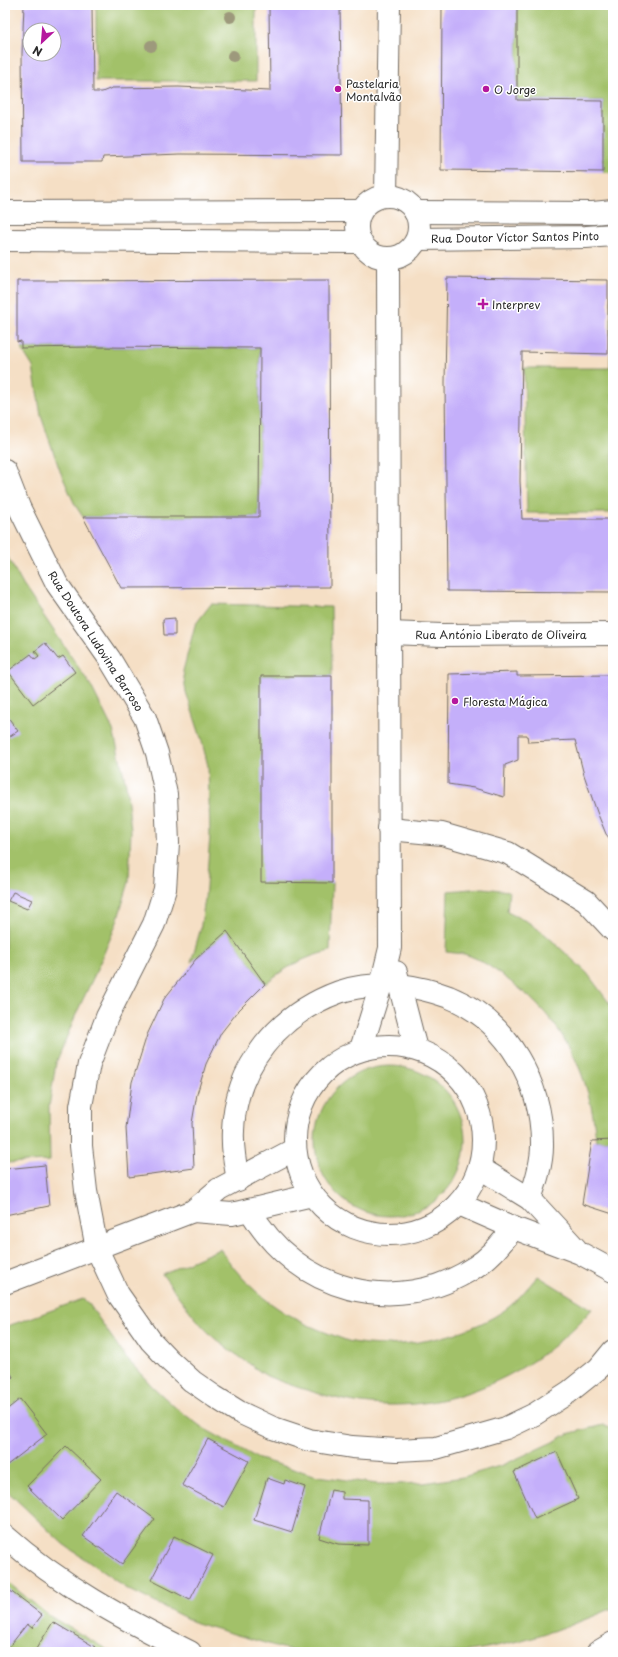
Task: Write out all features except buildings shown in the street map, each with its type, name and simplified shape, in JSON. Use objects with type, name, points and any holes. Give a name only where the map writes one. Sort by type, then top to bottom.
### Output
[{"type":"street","points":[[386,195],[389,5]]},
{"type":"street","points":[[386,195],[397,197],[406,202],[415,212],[420,228],[418,239],[412,248],[404,254],[388,260],[374,256],[365,250],[359,242],[356,231],[356,221],[360,211],[367,203],[386,195]]},
{"type":"street","points":[[5,212],[360,211]]},
{"type":"street","points":[[415,212],[593,213],[613,211]]},
{"type":"street","name":"Rua Doutor Víctor Santos Pinto","points":[[418,239],[586,238],[613,235]]},
{"type":"street","points":[[586,238],[613,240]]},
{"type":"street","points":[[5,240],[359,242]]},
{"type":"street","points":[[388,260],[390,985],[416,1048]]},
{"type":"street","name":"Rua Doutora Ludovina Barroso","points":[[5,471],[19,507],[57,584],[109,658],[145,718],[158,753],[166,794],[168,843],[165,889],[154,924],[107,1017],[89,1064],[81,1106],[81,1146],[86,1191],[97,1249],[118,1294],[151,1340],[176,1366],[209,1393],[239,1412],[273,1428],[308,1440],[352,1447],[397,1450],[436,1448],[506,1428],[535,1414],[569,1392],[599,1368],[613,1351]]},
{"type":"street","name":"Rua António Liberato de Oliveira","points":[[389,633],[442,635],[613,634]]},
{"type":"street","points":[[389,829],[442,834],[508,853],[586,902],[613,930]]},
{"type":"street","points":[[361,1049],[390,985]]},
{"type":"street","points":[[238,1180],[234,1156],[233,1137],[236,1105],[243,1082],[252,1064],[264,1046],[278,1029],[312,1004],[340,992],[361,987],[390,985],[432,991],[466,1006],[492,1026],[516,1052],[534,1087],[541,1119],[542,1147],[539,1175],[530,1199]]},
{"type":"street","points":[[386,1045],[416,1048],[443,1062],[465,1082],[480,1109],[484,1138],[480,1168],[473,1186],[459,1204],[437,1222],[411,1232],[383,1234],[356,1228],[332,1215],[312,1195],[299,1170],[294,1139],[298,1112],[311,1085],[332,1064],[361,1049],[386,1045]]},
{"type":"street","points":[[5,1283],[193,1211],[219,1189],[295,1149]]},
{"type":"street","points":[[480,1168],[530,1199],[580,1253]]},
{"type":"street","points":[[193,1211],[232,1214],[312,1195]]},
{"type":"street","points":[[459,1204],[514,1228],[580,1253],[613,1272]]},
{"type":"street","points":[[250,1210],[261,1228],[285,1255],[308,1271],[343,1287],[363,1292],[401,1293],[440,1285],[459,1276],[491,1255],[514,1228]]},
{"type":"street","points":[[5,1536],[73,1588],[133,1624],[190,1652]]},
{"type":"street","points":[[598,1652],[613,1644]]},
{"type":"green space","points":[[96,5],[256,5],[256,81],[96,81]]},
{"type":"green space","points":[[517,5],[613,5],[613,173],[603,172],[603,101],[517,100]]},
{"type":"green space","points":[[612,262],[613,513],[527,513],[524,368],[610,368]]},
{"type":"green space","points":[[21,348],[260,348],[259,517],[83,517],[75,505],[60,471],[41,416],[33,367]]},
{"type":"green space","points":[[5,552],[23,585],[91,686],[113,730],[126,784],[131,830],[129,882],[116,925],[56,1063],[49,1107],[50,1161],[5,1163]]},
{"type":"green space","points":[[211,604],[331,607],[332,676],[262,676],[332,883],[330,951],[312,956],[296,963],[265,984],[227,932],[191,962],[200,931],[205,899],[210,836],[208,766],[201,738],[186,692],[183,671],[195,625]]},
{"type":"green space","points":[[483,888],[509,891],[507,912],[528,922],[546,935],[587,973],[613,1008],[613,1140],[596,1141],[588,1094],[581,1072],[572,1051],[546,1014],[530,997],[489,966],[464,954],[446,952],[448,891]]},
{"type":"green space","points":[[390,1066],[412,1069],[432,1079],[443,1088],[452,1099],[462,1119],[465,1141],[462,1163],[452,1183],[443,1194],[432,1203],[412,1213],[390,1216],[368,1213],[348,1203],[337,1194],[328,1183],[318,1163],[315,1141],[318,1119],[328,1099],[337,1088],[348,1079],[368,1069]]},
{"type":"green space","points":[[220,1249],[252,1288],[277,1308],[322,1331],[348,1341],[366,1344],[407,1344],[448,1336],[468,1329],[502,1312],[521,1295],[538,1276],[592,1309],[572,1330],[551,1348],[527,1365],[502,1379],[475,1390],[419,1404],[380,1405],[360,1403],[320,1394],[267,1376],[221,1344],[206,1330],[162,1274]]},
{"type":"green space","points":[[83,1299],[89,1304],[126,1358],[153,1387],[176,1408],[203,1428],[259,1459],[318,1476],[377,1484],[424,1483],[463,1477],[503,1465],[567,1434],[603,1425],[613,1430],[613,1608],[576,1623],[520,1641],[462,1652],[305,1652],[282,1648],[196,1623],[126,1588],[63,1544],[5,1489],[5,1327]]},
{"type":"green space","points":[[5,1580],[48,1615],[111,1652],[5,1652]]},
{"type":"place","name":"Pastelaria Montalvão","points":[[338,89]]},
{"type":"place","name":"O Jorge","points":[[486,89]]},
{"type":"place","name":"Interprev","points":[[483,304]]},
{"type":"place","name":"Floresta Mágica","points":[[455,701]]}]
